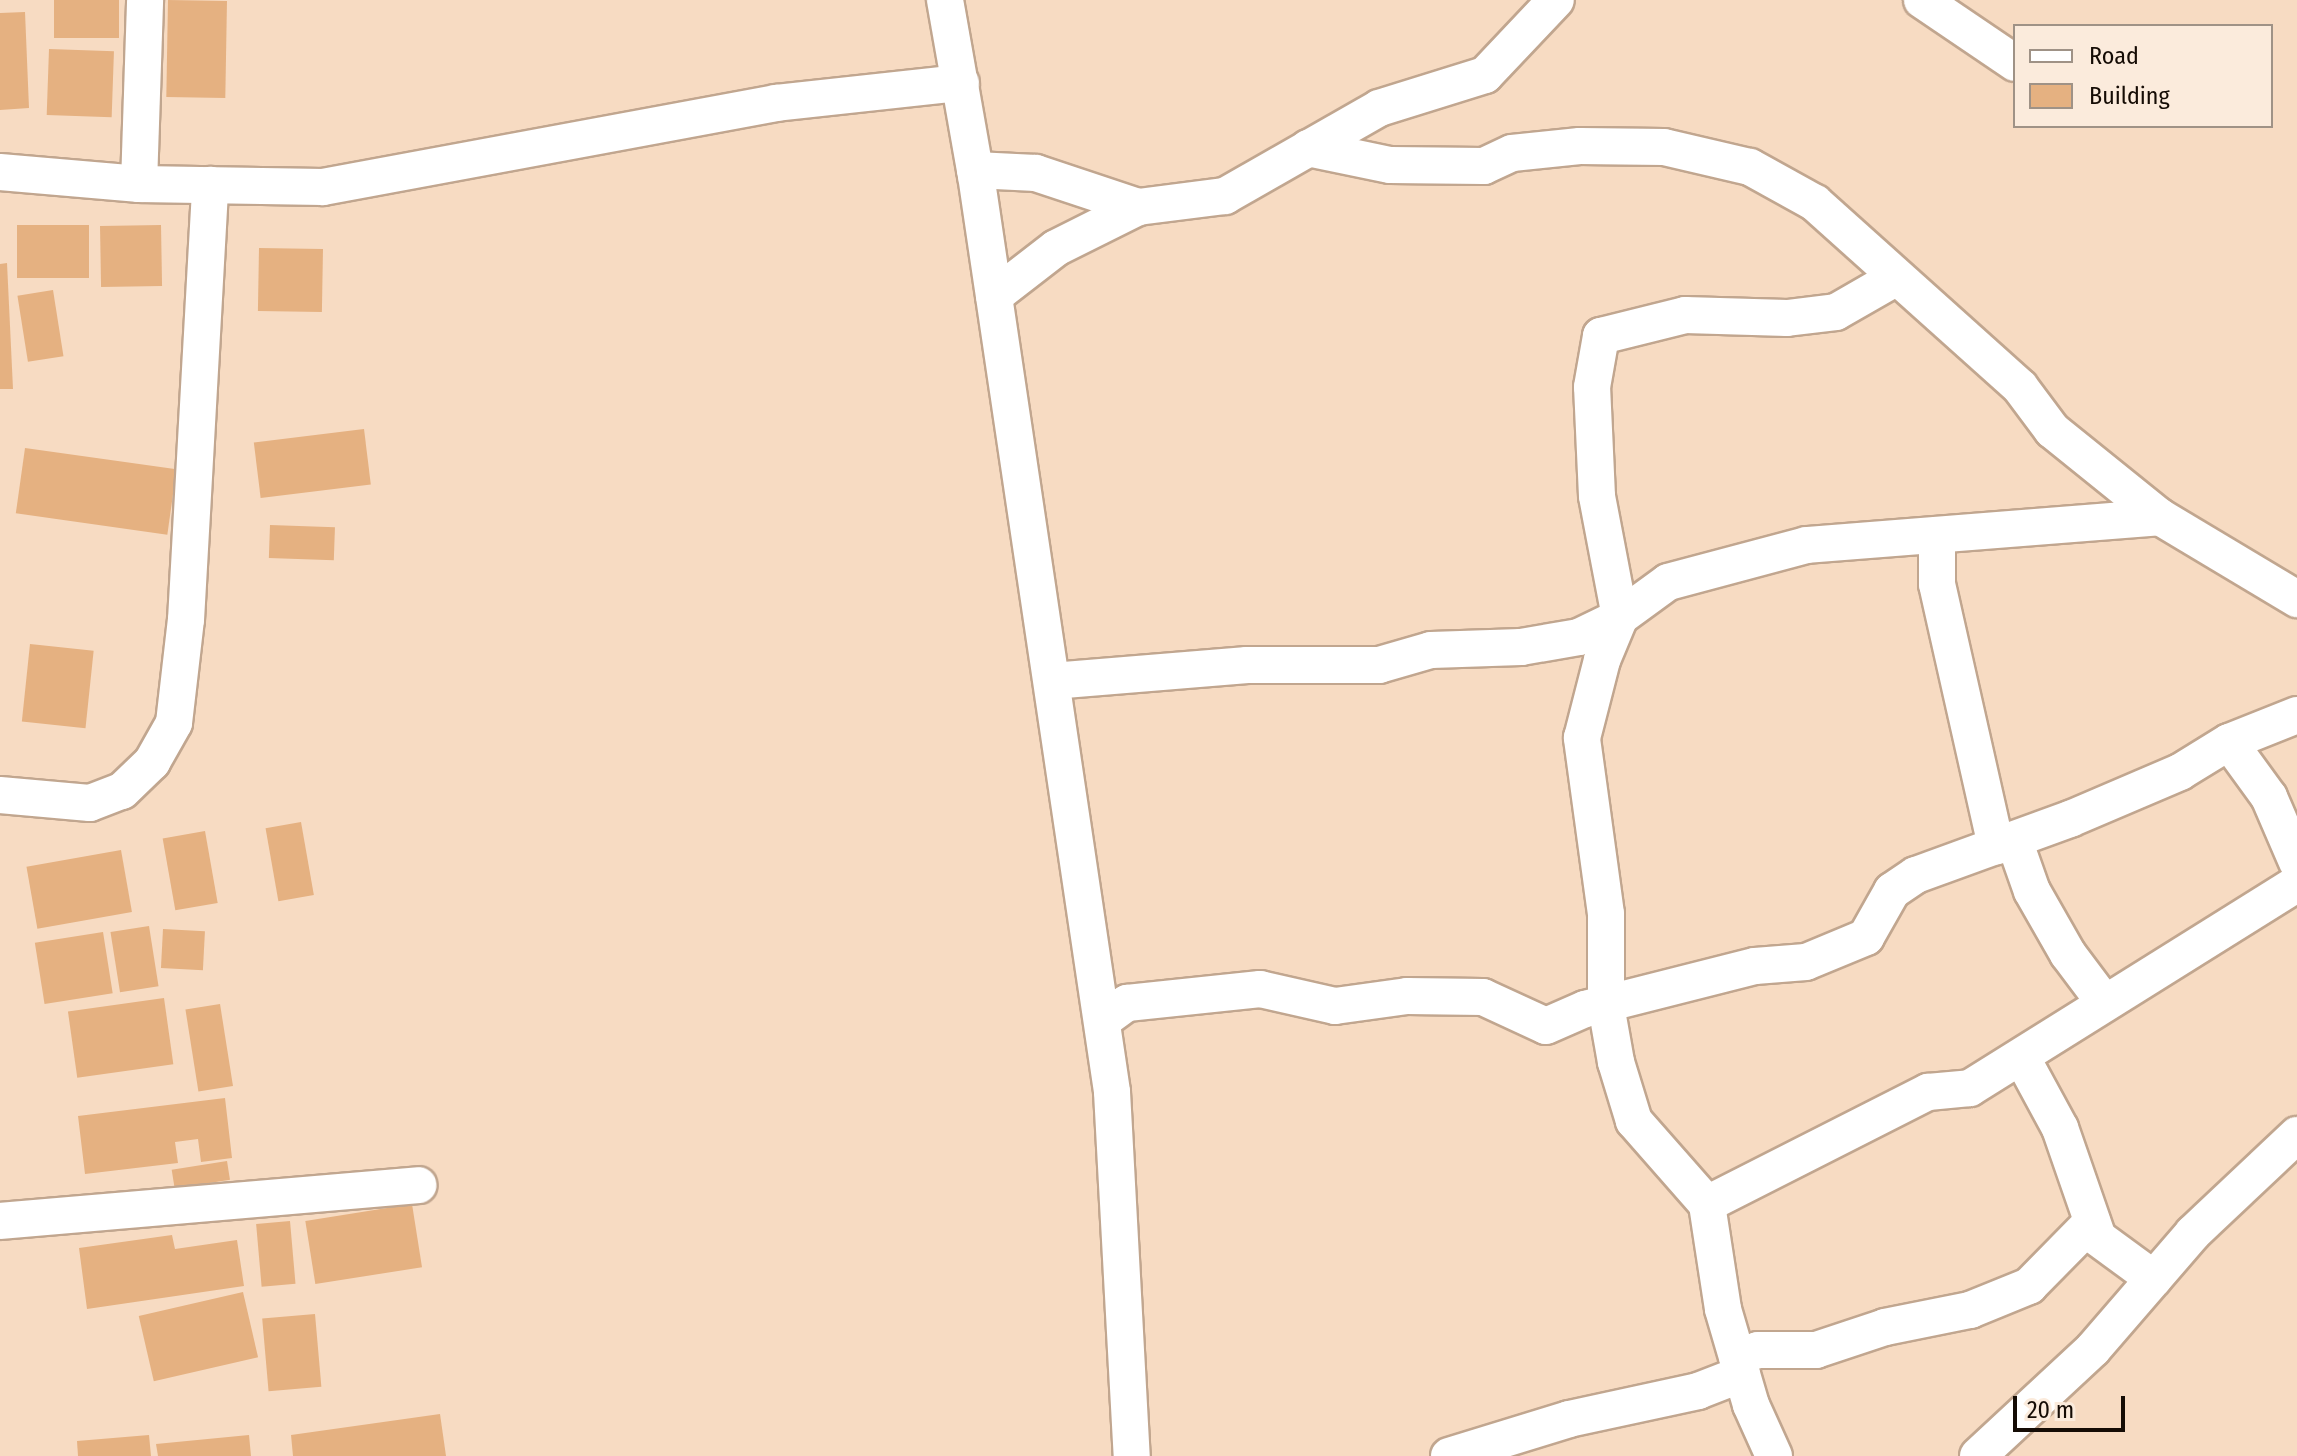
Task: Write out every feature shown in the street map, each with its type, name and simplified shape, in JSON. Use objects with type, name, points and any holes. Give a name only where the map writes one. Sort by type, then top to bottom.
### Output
[{"type":"street","points":[[139,184],[145,0]]},
{"type":"street","points":[[945,0],[975,170],[1102,1021],[1119,1158],[1132,1456]]},
{"type":"street","points":[[994,296],[1056,248],[1138,207],[1225,196],[1379,108],[1485,75],[1556,0]]},
{"type":"street","points":[[1922,0],[2013,62]]},
{"type":"street","points":[[0,172],[139,184],[323,187],[776,103],[961,83]]},
{"type":"street","points":[[1308,148],[1390,165],[1484,166],[1512,153],[1580,146],[1664,147],[1750,167],[1815,203],[2020,387],[2052,430],[2160,517],[2297,599]]},
{"type":"street","points":[[975,170],[1036,173],[1138,207]]},
{"type":"street","points":[[0,795],[90,803],[122,791],[152,762],[174,723],[186,620],[210,185]]},
{"type":"street","points":[[1774,1456],[1723,1309],[1707,1204],[1634,1121],[1616,1062],[1606,1005],[1606,914],[1582,738],[1602,660],[1620,617],[1597,496],[1592,387],[1601,336],[1685,315],[1787,318],[1836,312],[1897,277]]},
{"type":"street","points":[[1052,681],[1247,665],[1379,665],[1431,650],[1521,647],[1579,637],[1620,617],[1668,582],[1807,545],[2160,517]]},
{"type":"street","points":[[1937,535],[1937,584],[2005,843],[2068,954],[2104,1002]]},
{"type":"street","points":[[1102,1021],[1127,1003],[1260,989],[1335,1006],[1407,996],[1483,997],[1546,1026],[1606,1005],[1755,966],[1806,962],[1866,937],[1892,891],[1916,875],[2005,843],[2180,772],[2229,742],[2297,715]]},
{"type":"street","points":[[2229,742],[2269,797],[2297,862]]},
{"type":"street","points":[[1707,1204],[1928,1092],[1970,1088],[2297,884]]},
{"type":"street","points":[[2022,1058],[2060,1128],[2098,1238],[2154,1279]]},
{"type":"street","points":[[1978,1456],[2093,1349],[2193,1233],[2297,1135]]},
{"type":"street","points":[[0,1221],[418,1185]]},
{"type":"street","points":[[1449,1456],[1569,1419],[1698,1391],[1758,1350],[1816,1350],[1885,1327],[1970,1310],[2029,1286],[2092,1222]]},
{"type":"building","points":[[54,0],[119,0],[119,38],[54,38]]},
{"type":"building","points":[[168,0],[227,1],[225,98],[166,97]]},
{"type":"building","points":[[25,12],[29,108],[0,110],[0,13]]},
{"type":"building","points":[[49,49],[114,51],[112,117],[47,115]]},
{"type":"building","points":[[17,225],[89,225],[89,278],[17,278]]},
{"type":"building","points":[[161,225],[162,286],[101,287],[100,226]]},
{"type":"building","points":[[259,248],[323,249],[322,312],[258,311]]},
{"type":"building","points":[[7,263],[13,389],[0,389],[0,264]]},
{"type":"building","points":[[53,290],[63,356],[28,362],[17,296]]},
{"type":"building","points":[[364,429],[371,485],[261,498],[254,443]]},
{"type":"building","points":[[25,448],[177,469],[167,535],[16,513]]},
{"type":"building","points":[[270,525],[335,527],[334,560],[269,558]]},
{"type":"building","points":[[30,644],[94,651],[85,728],[22,722]]},
{"type":"building","points":[[301,822],[314,895],[278,901],[266,828]]},
{"type":"building","points":[[205,831],[218,903],[175,910],[163,838]]},
{"type":"building","points":[[121,850],[132,912],[37,929],[26,867]]},
{"type":"building","points":[[149,926],[159,986],[120,992],[110,932]]},
{"type":"building","points":[[163,929],[205,931],[203,970],[161,968]]},
{"type":"building","points":[[103,932],[113,993],[45,1004],[35,943]]},
{"type":"building","points":[[164,998],[173,1064],[77,1078],[68,1011]]},
{"type":"building","points":[[220,1004],[233,1086],[198,1091],[185,1009]]},
{"type":"building","points":[[225,1098],[232,1158],[201,1162],[198,1139],[175,1142],[178,1163],[85,1174],[78,1116]]},
{"type":"building","points":[[227,1161],[230,1180],[175,1189],[172,1170]]},
{"type":"building","points":[[412,1204],[422,1267],[315,1284],[305,1221]]},
{"type":"building","points":[[290,1221],[295,1284],[262,1287],[256,1224]]},
{"type":"building","points":[[172,1235],[175,1249],[237,1240],[244,1286],[87,1309],[79,1248]]},
{"type":"building","points":[[243,1292],[258,1357],[154,1381],[139,1316]]},
{"type":"building","points":[[315,1314],[321,1387],[269,1391],[262,1319]]},
{"type":"building","points":[[440,1414],[446,1456],[293,1456],[291,1435]]},
{"type":"building","points":[[149,1435],[151,1456],[78,1456],[77,1441]]},
{"type":"building","points":[[249,1435],[251,1456],[158,1456],[156,1444]]}]
